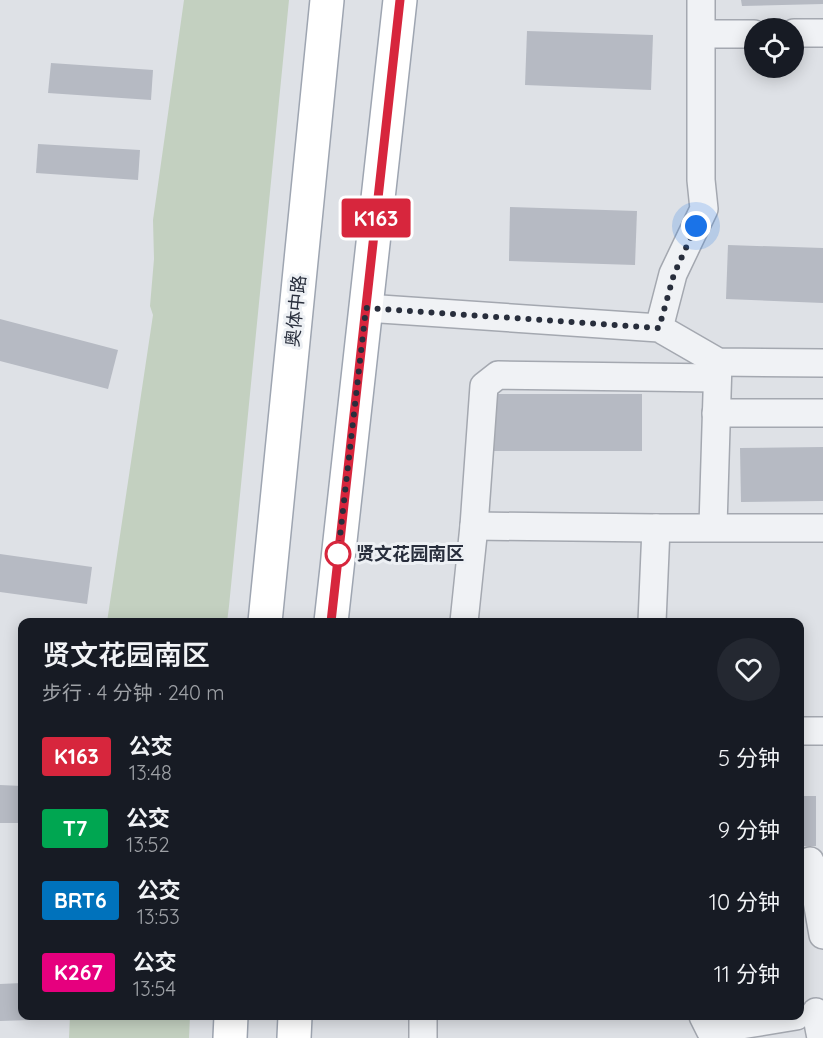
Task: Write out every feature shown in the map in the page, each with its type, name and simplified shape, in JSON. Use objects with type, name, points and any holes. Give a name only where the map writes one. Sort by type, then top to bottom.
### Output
[{"type":"main road","name":"奥体中路","points":[[265,618],[327,0]]},
{"type":"main road","points":[[331,618],[400,0]]},
{"type":"main road","points":[[230,1038],[231,1020]]},
{"type":"main road","points":[[294,1038],[295,1020]]},
{"type":"street","points":[[659,328],[674,274],[704,209],[701,180],[702,0]]},
{"type":"street","points":[[804,33],[823,33]]},
{"type":"street","points":[[702,34],[744,34]]},
{"type":"street","points":[[366,308],[659,328],[717,370]]},
{"type":"street","points":[[464,618],[474,526],[484,386],[498,375],[717,370],[823,363]]},
{"type":"street","points":[[713,526],[717,370]]},
{"type":"street","points":[[716,413],[823,413]]},
{"type":"street","points":[[474,526],[823,528]]},
{"type":"street","points":[[652,618],[656,528]]},
{"type":"street","points":[[811,861],[823,935]]},
{"type":"street","points":[[423,1020],[423,1038]]},
{"type":"street","points":[[708,1028],[790,1020]]},
{"type":"green space","points":[[184,0],[289,0],[228,618],[108,618],[153,315],[150,306],[154,259],[153,220]]},
{"type":"green space","points":[[70,1020],[190,1020],[189,1038],[69,1038]]},
{"type":"building","points":[[741,0],[823,0],[823,4],[742,6]]},
{"type":"building","points":[[527,31],[653,35],[651,90],[525,85]]},
{"type":"building","points":[[51,63],[153,70],[151,100],[48,93]]},
{"type":"building","points":[[38,144],[140,150],[138,180],[36,173]]},
{"type":"building","points":[[510,207],[637,211],[635,265],[509,261]]},
{"type":"building","points":[[728,245],[823,248],[823,303],[726,299]]},
{"type":"building","points":[[0,319],[118,350],[108,389],[0,361]]},
{"type":"building","points":[[492,394],[642,394],[642,451],[492,451]]},
{"type":"building","points":[[823,447],[823,501],[741,502],[740,448]]},
{"type":"building","points":[[0,554],[92,567],[87,604],[0,592]]},
{"type":"building","points":[[0,785],[18,786],[18,823],[0,823]]},
{"type":"building","points":[[804,796],[816,796],[816,846],[804,846]]},
{"type":"building","points":[[18,983],[18,1020],[30,1020],[0,1021],[0,984]]},
{"type":"bus line","name":"K163","points":[[331,618],[400,0]]},
{"type":"place","name":"贤文花园南区","points":[[338,554]]},
{"type":"route","points":[[338,554],[366,308],[659,328],[674,274],[696,226]]}]
